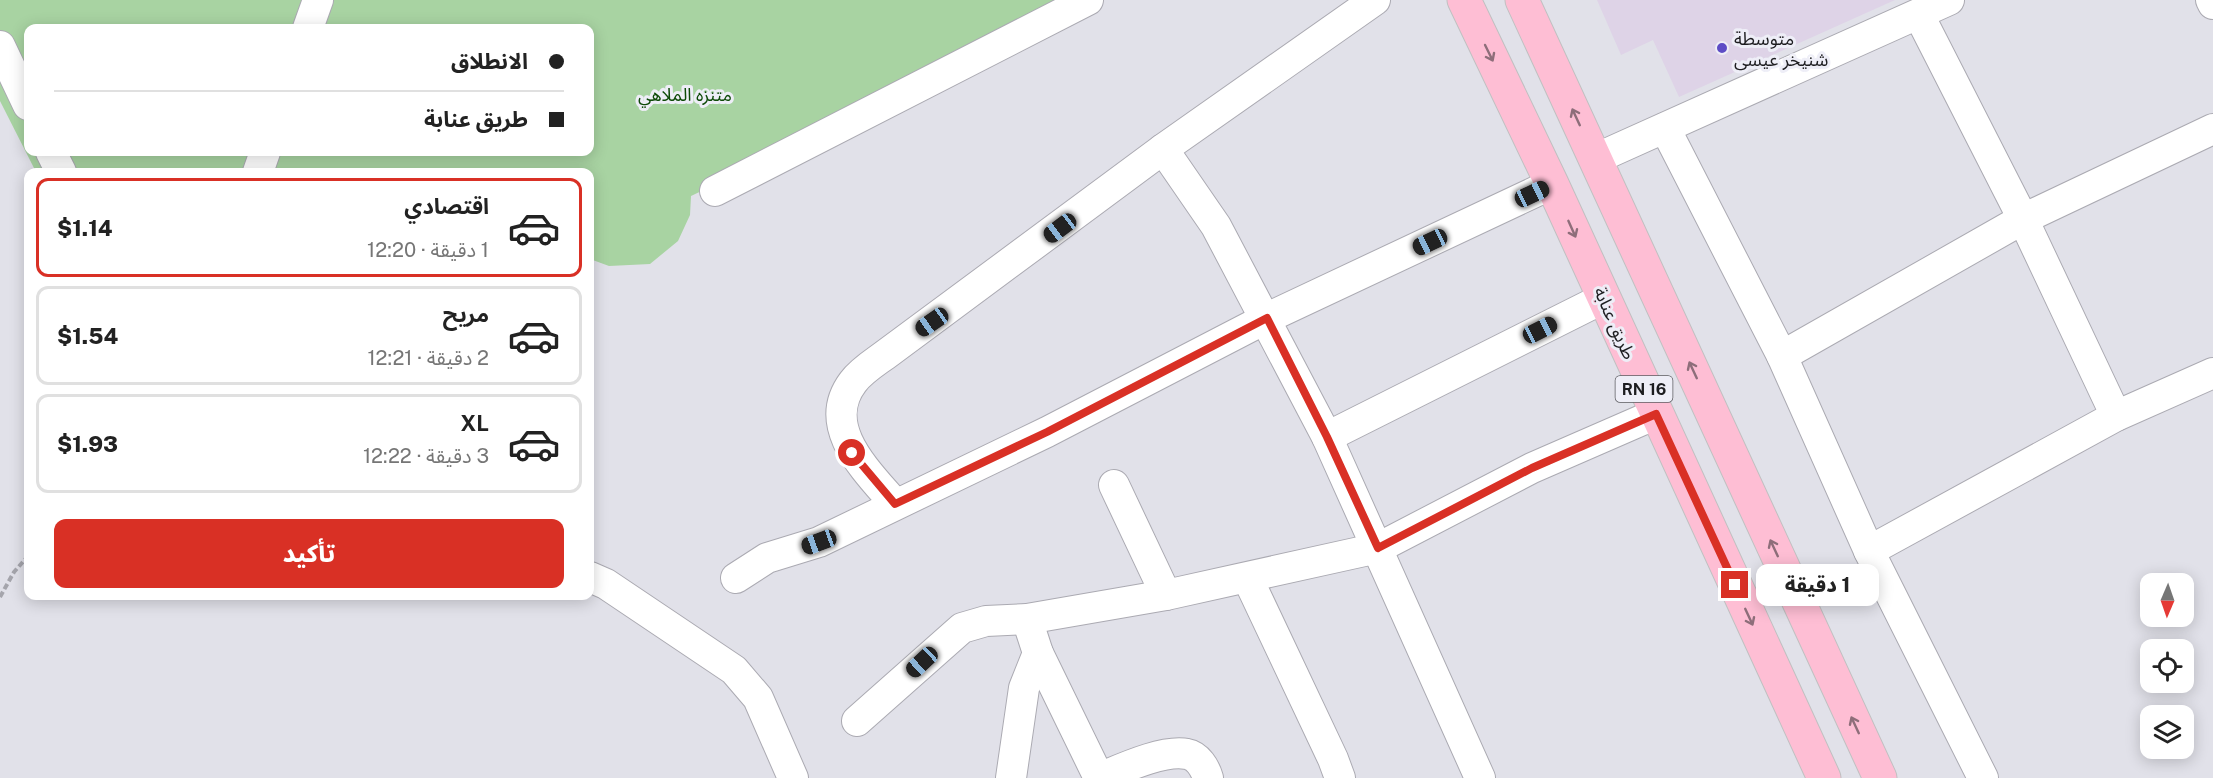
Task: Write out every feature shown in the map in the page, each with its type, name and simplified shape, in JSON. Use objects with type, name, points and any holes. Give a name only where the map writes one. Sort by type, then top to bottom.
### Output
[{"type":"highway","name":"طريق عنابة","points":[[1464,0],[1552,184],[1824,778]]},
{"type":"highway","name":"RN 16","points":[[1522,0],[1880,778]]},
{"type":"street","points":[[309,24],[318,0]]},
{"type":"street","points":[[715,191],[1088,0]]},
{"type":"street","points":[[895,504],[852,453],[843,430],[842,405],[853,382],[876,362],[1163,150],[1375,0]]},
{"type":"street","points":[[1595,159],[1949,0]]},
{"type":"street","points":[[1919,15],[2023,219],[2116,416]]},
{"type":"street","points":[[0,46],[24,97]]},
{"type":"street","points":[[1665,128],[1782,356],[1869,551],[1983,778]]},
{"type":"street","points":[[1782,356],[2023,219],[2213,129]]},
{"type":"street","points":[[1163,150],[1216,226],[1267,318],[1327,437],[1480,778]]},
{"type":"street","points":[[735,578],[767,558],[819,542],[1047,432],[1267,318],[1552,184]]},
{"type":"street","points":[[1327,437],[1604,298]]},
{"type":"street","points":[[1869,551],[2116,416],[2213,373]]},
{"type":"street","points":[[857,721],[955,632],[986,621],[1027,619],[1248,579],[1378,548],[1532,468],[1656,414]]},
{"type":"street","points":[[1114,485],[1166,595]]},
{"type":"street","points":[[594,579],[606,584],[734,670],[758,698],[793,778]]},
{"type":"street","points":[[1248,579],[1334,759],[1340,778]]},
{"type":"street","points":[[1027,619],[1038,653],[1099,778],[1143,760],[1187,753],[1198,760],[1208,778]]},
{"type":"street","points":[[1011,778],[1024,688],[1038,653]]},
{"type":"path","points":[[0,597],[14,572],[24,561]]},
{"type":"shaded area","name":"متوسطة شنيخر عيسى","points":[[1597,0],[1895,0],[1679,97],[1653,40],[1621,55]]},
{"type":"green space","name":"متنزه الملاهي","points":[[0,0],[1102,0],[691,196],[690,215],[678,241],[650,264],[609,266],[594,260],[594,168],[34,168],[28,156],[594,156],[594,24],[24,24],[24,148],[0,101]]},
{"type":"place","name":"متوسطة شنيخر عيسى","points":[[1722,48]]},
{"type":"route","points":[[852,453],[895,504],[1047,432],[1267,318],[1327,437],[1378,548],[1532,468],[1656,414],[1735,585]]}]
